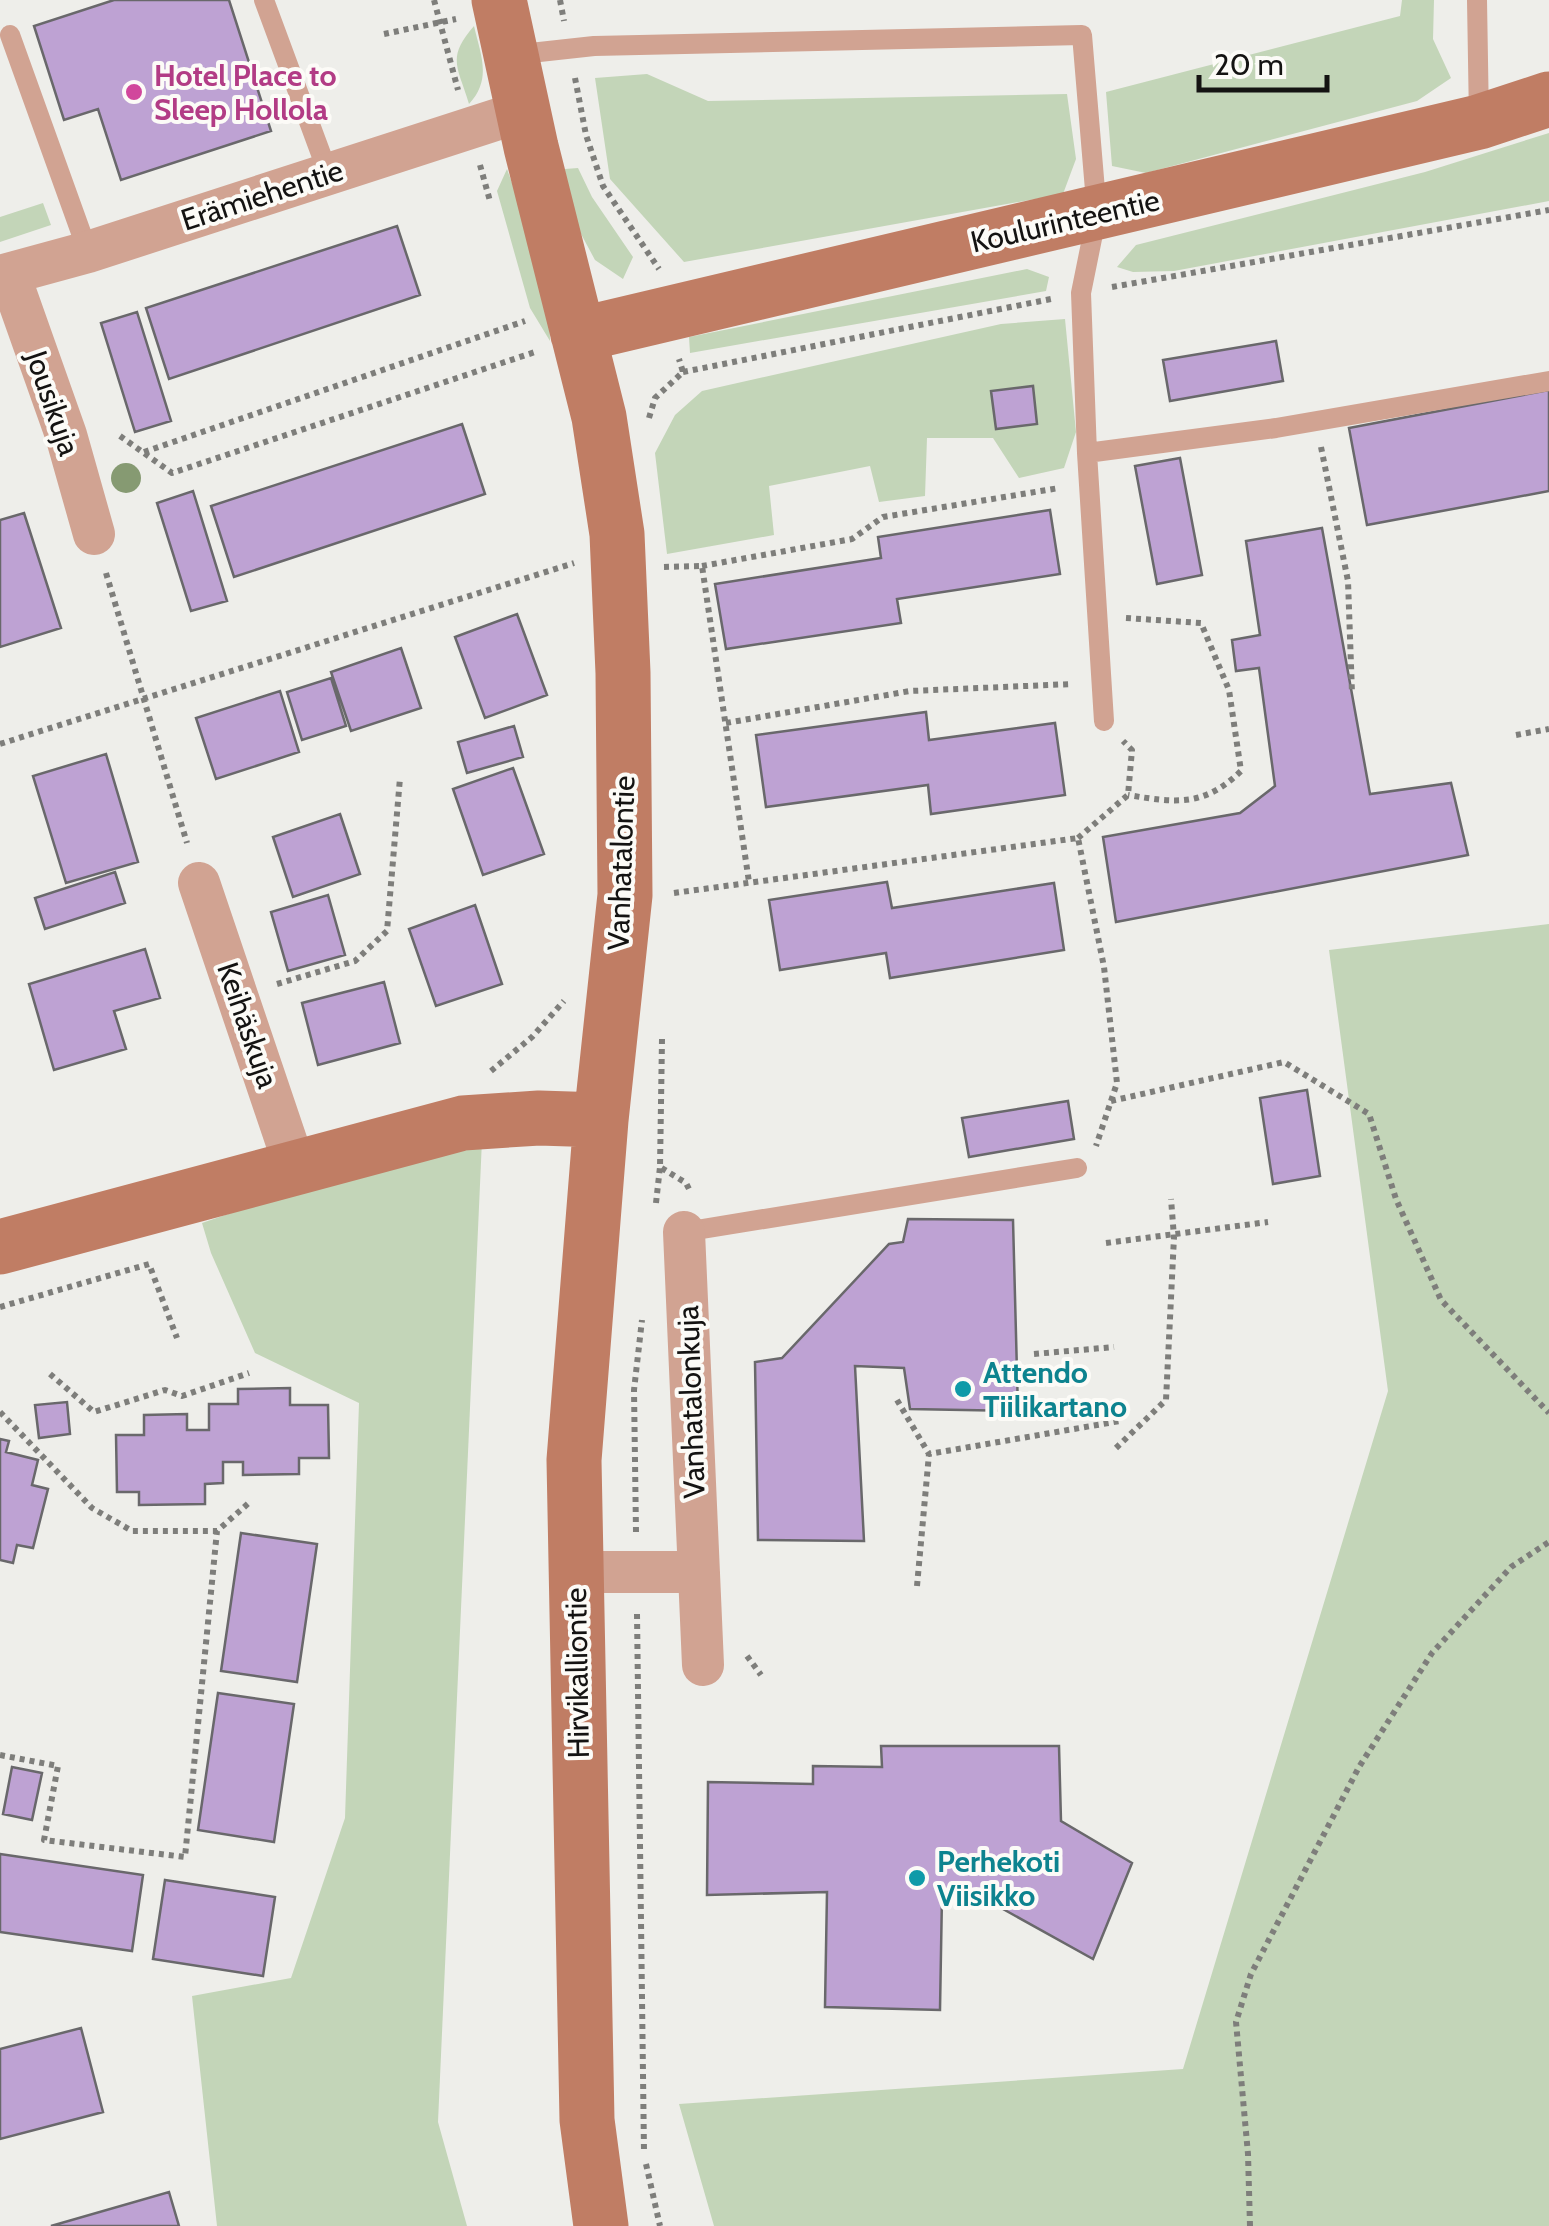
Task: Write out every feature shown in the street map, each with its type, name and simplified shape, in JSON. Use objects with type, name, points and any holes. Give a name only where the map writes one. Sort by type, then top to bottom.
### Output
[{"type":"street","name":"Vanhatalontie","points":[[499,0],[523,111],[544,346],[598,418],[617,534],[623,674],[624,895],[601,1120]]},
{"type":"street","name":"Koulurinteentie","points":[[544,346],[1479,122],[1549,100]]},
{"type":"street","name":"Erämiehentie","points":[[4,275],[88,252],[523,111]]},
{"type":"street","name":"Jousikuja","points":[[4,275],[66,435],[94,534]]},
{"type":"street","name":"Keihäskuja","points":[[200,883],[295,1167]]},
{"type":"street","points":[[0,1247],[463,1123],[538,1118],[601,1120]]},
{"type":"street","name":"Hirvikalliontie","points":[[601,1120],[574,1460],[586,2120],[601,2226]]},
{"type":"street","name":"Vanhatalonkuja","points":[[670,1218],[703,1666]]},
{"type":"street","points":[[575,1572],[698,1572]]},
{"type":"lane","points":[[264,0],[328,173]]},
{"type":"lane","points":[[1477,0],[1479,122]]},
{"type":"lane","points":[[10,34],[88,252]]},
{"type":"lane","points":[[510,56],[594,46],[1082,35],[1097,214],[1081,293],[1104,721]]},
{"type":"lane","points":[[1087,454],[1316,422],[1549,381]]},
{"type":"lane","points":[[670,1218],[1085,1161]]},
{"type":"path","points":[[434,0],[494,214]]},
{"type":"path","points":[[384,34],[440,22]]},
{"type":"path","points":[[120,436],[172,473],[544,346],[527,320],[522,302]]},
{"type":"path","points":[[143,453],[527,320]]},
{"type":"path","points":[[1316,422],[1348,581],[1352,693]]},
{"type":"path","points":[[652,568],[702,566],[852,539],[883,517],[1089,483]]},
{"type":"path","points":[[94,534],[200,883]]},
{"type":"path","points":[[0,744],[584,559]]},
{"type":"path","points":[[702,566],[749,882]]},
{"type":"path","points":[[1097,616],[1201,622],[1229,690],[1241,772],[1220,792],[1172,802],[1128,795]]},
{"type":"path","points":[[726,723],[910,691],[1101,683]]},
{"type":"path","points":[[662,894],[1078,838],[1128,795],[1132,750],[1104,721]]},
{"type":"path","points":[[1516,735],[1549,730]]},
{"type":"path","points":[[238,995],[354,961],[387,931],[400,778]]},
{"type":"path","points":[[1078,838],[1104,968],[1118,1083],[1085,1161]]},
{"type":"path","points":[[477,1075],[496,1070],[567,998]]},
{"type":"path","points":[[1111,1101],[1284,1062],[1369,1114],[1396,1199],[1441,1300],[1549,1412]]},
{"type":"path","points":[[660,1167],[670,1218]]},
{"type":"path","points":[[1116,1448],[1166,1400],[1174,1237],[1171,1199]]},
{"type":"path","points":[[1106,1243],[1268,1222]]},
{"type":"path","points":[[0,1307],[149,1264],[177,1338]]},
{"type":"path","points":[[643,1316],[634,1390],[644,2158],[660,2226]]},
{"type":"path","points":[[1034,1354],[1114,1348]]},
{"type":"path","points":[[50,1374],[94,1412],[164,1390],[182,1396],[250,1373]]},
{"type":"path","points":[[897,1400],[929,1454],[917,1586]]},
{"type":"path","points":[[0,1412],[92,1508],[132,1532],[216,1531],[251,1501]]},
{"type":"path","points":[[929,1454],[1120,1422]]},
{"type":"path","points":[[0,1755],[58,1766],[44,1840],[186,1856],[216,1531]]},
{"type":"path","points":[[1250,2226],[1236,2022],[1251,1974],[1359,1767],[1432,1653],[1511,1568],[1549,1542]]},
{"type":"green space","points":[[1402,0],[1434,0],[1433,39],[1451,78],[1417,101],[1146,173],[1112,166],[1106,92],[1400,16]]},
{"type":"green space","points":[[474,26],[483,76],[469,104],[457,55]]},
{"type":"green space","points":[[647,74],[708,101],[1067,94],[1076,159],[1063,194],[684,262],[610,179],[595,78]]},
{"type":"green space","points":[[1549,133],[1549,201],[1174,271],[1133,272],[1117,267],[1136,245],[1425,172]]},
{"type":"green space","points":[[578,168],[592,197],[633,257],[623,279],[595,260],[566,206],[565,169]]},
{"type":"green space","points":[[507,169],[542,275],[550,341],[530,308],[497,191]]},
{"type":"green space","points":[[43,203],[51,225],[0,242],[0,217]]},
{"type":"green space","points":[[1027,269],[1049,277],[1046,291],[690,353],[689,337]]},
{"type":"green space","points":[[1065,319],[1076,432],[1064,468],[1019,478],[993,438],[927,438],[925,496],[879,502],[870,466],[769,486],[774,535],[667,554],[655,453],[675,415],[702,391],[1001,324]]},
{"type":"green space","points":[[1549,924],[1549,2226],[714,2226],[679,2104],[1183,2069],[1388,1391],[1329,950]]},
{"type":"green space","points":[[482,1140],[438,2122],[467,2226],[217,2226],[192,1996],[291,1978],[345,1818],[359,1403],[255,1353],[202,1223],[316,1184]]},
{"type":"building","points":[[114,0],[229,0],[271,131],[121,180],[98,109],[64,120],[34,26]]},
{"type":"building","points":[[397,226],[420,295],[169,379],[146,308]]},
{"type":"building","points":[[137,312],[171,421],[135,432],[101,323]]},
{"type":"building","points":[[1276,341],[1283,381],[1170,401],[1163,360]]},
{"type":"building","points":[[1033,386],[1037,424],[996,429],[991,391]]},
{"type":"building","points":[[1549,390],[1549,491],[1367,525],[1349,428]]},
{"type":"building","points":[[462,424],[485,494],[234,577],[211,506]]},
{"type":"building","points":[[1180,458],[1202,575],[1157,584],[1135,466]]},
{"type":"building","points":[[193,491],[227,601],[191,611],[157,503]]},
{"type":"building","points":[[1050,510],[1060,574],[897,599],[901,623],[726,649],[715,584],[881,558],[878,537]]},
{"type":"building","points":[[24,513],[61,628],[0,647],[0,520]]},
{"type":"building","points":[[1322,528],[1370,794],[1451,783],[1468,855],[1116,922],[1103,837],[1240,813],[1275,786],[1259,668],[1236,671],[1232,640],[1260,635],[1246,541]]},
{"type":"building","points":[[517,614],[547,695],[485,718],[455,637]]},
{"type":"building","points":[[401,648],[421,708],[351,731],[331,672]]},
{"type":"building","points":[[331,678],[346,726],[302,740],[287,692]]},
{"type":"building","points":[[280,691],[299,752],[216,779],[196,718]]},
{"type":"building","points":[[926,712],[929,740],[1055,723],[1065,795],[931,814],[928,785],[766,807],[756,735]]},
{"type":"building","points":[[514,726],[523,757],[467,773],[458,742]]},
{"type":"building","points":[[106,754],[138,862],[66,883],[33,776]]},
{"type":"building","points":[[513,768],[544,854],[483,875],[453,789]]},
{"type":"building","points":[[340,814],[360,874],[293,897],[273,837]]},
{"type":"building","points":[[115,872],[125,903],[45,929],[35,898]]},
{"type":"building","points":[[887,882],[892,908],[1054,883],[1064,950],[890,978],[886,953],[780,970],[769,900]]},
{"type":"building","points":[[328,895],[345,955],[288,971],[271,912]]},
{"type":"building","points":[[475,905],[502,984],[436,1006],[409,929]]},
{"type":"building","points":[[145,949],[160,998],[114,1011],[126,1049],[54,1070],[29,984]]},
{"type":"building","points":[[384,982],[400,1043],[318,1065],[302,1003]]},
{"type":"building","points":[[1307,1090],[1320,1176],[1273,1184],[1260,1098]]},
{"type":"building","points":[[1068,1101],[1074,1139],[969,1157],[962,1118]]},
{"type":"building","name":"Attendo Tiilikartano","points":[[908,1219],[1013,1220],[1018,1411],[910,1409],[904,1368],[855,1366],[864,1541],[758,1540],[755,1362],[782,1358],[889,1244],[903,1242]]},
{"type":"building","points":[[290,1388],[290,1405],[328,1405],[329,1458],[299,1458],[299,1474],[243,1475],[243,1462],[223,1462],[223,1483],[205,1484],[205,1504],[139,1505],[139,1492],[117,1492],[116,1435],[144,1435],[144,1415],[187,1414],[187,1430],[209,1430],[209,1404],[238,1404],[238,1389]]},
{"type":"building","points":[[67,1402],[70,1434],[39,1438],[35,1405]]},
{"type":"building","points":[[0,1439],[9,1441],[6,1452],[38,1460],[32,1485],[48,1489],[33,1548],[17,1545],[13,1563],[0,1560]]},
{"type":"building","points":[[241,1533],[317,1544],[297,1682],[221,1671]]},
{"type":"building","points":[[218,1693],[294,1704],[274,1842],[198,1830]]},
{"type":"building","name":"Perhekoti Viisikko","points":[[881,1746],[1059,1746],[1061,1821],[1132,1863],[1093,1959],[976,1894],[942,1895],[940,2010],[825,2007],[827,1892],[707,1895],[708,1782],[813,1784],[813,1766],[882,1767]]},
{"type":"building","points":[[12,1767],[42,1773],[32,1820],[3,1814]]},
{"type":"building","points":[[0,1854],[143,1875],[132,1951],[0,1932]]},
{"type":"building","points":[[165,1880],[275,1897],[263,1976],[153,1959]]},
{"type":"building","points":[[81,2028],[103,2112],[0,2139],[0,2049]]},
{"type":"building","points":[[169,2192],[179,2226],[51,2226]]},
{"type":"place","name":"Hotel Place to Sleep Hollola","points":[[134,92]]},
{"type":"place","name":"Attendo Tiilikartano","points":[[963,1389]]},
{"type":"place","name":"Perhekoti Viisikko","points":[[917,1878]]}]
